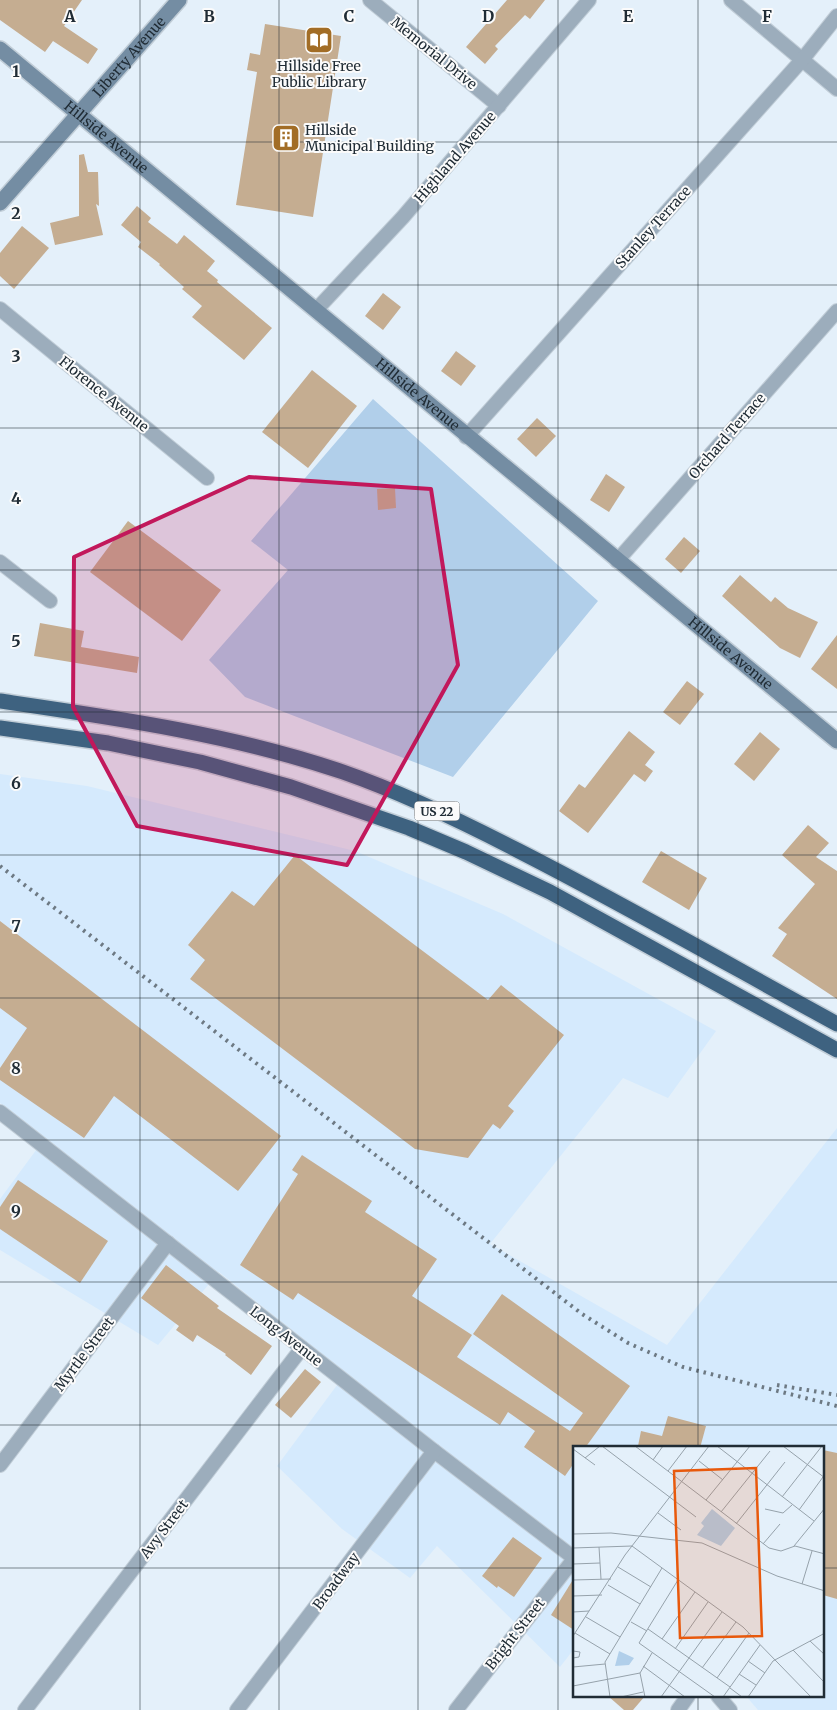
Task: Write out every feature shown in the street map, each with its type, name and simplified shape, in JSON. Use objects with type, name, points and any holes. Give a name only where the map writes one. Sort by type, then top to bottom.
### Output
[{"type":"highway","name":"US 22","points":[[0,702],[125,719],[216,736],[284,754],[371,783],[486,834],[569,876],[837,1024]]},
{"type":"highway","name":"US 22","points":[[0,728],[108,743],[200,762],[291,787],[401,826],[466,852],[550,892],[837,1050]]},
{"type":"main road","name":"Liberty Avenue","points":[[0,203],[179,0]]},
{"type":"main road","name":"Hillside Avenue","points":[[0,49],[837,741]]},
{"type":"street","name":"Memorial Drive","points":[[370,0],[499,106]]},
{"type":"street","name":"Highland Avenue","points":[[316,310],[403,217],[589,0]]},
{"type":"street","points":[[731,0],[837,89]]},
{"type":"street","name":"Stanley Terrace","points":[[466,436],[802,60],[837,16]]},
{"type":"street","name":"Florence Avenue","points":[[0,309],[207,478]]},
{"type":"street","name":"Orchard Terrace","points":[[617,561],[837,311]]},
{"type":"street","points":[[0,562],[50,601]]},
{"type":"street","name":"Long Avenue","points":[[0,1112],[573,1557]]},
{"type":"street","name":"Myrtle Street","points":[[0,1465],[168,1244]]},
{"type":"street","name":"Avy Street","points":[[25,1710],[302,1348]]},
{"type":"street","name":"Broadway","points":[[237,1710],[434,1451]]},
{"type":"street","name":"Bright Street","points":[[456,1710],[573,1559]]},
{"type":"street","points":[[678,1710],[687,1698]]},
{"type":"street","points":[[720,1698],[730,1710]]},
{"type":"highlighted area","points":[[249,477],[431,489],[458,665],[347,865],[137,826],[73,707],[74,557]]},
{"type":"shaded area","points":[[373,399],[598,601],[453,777],[245,697],[209,660],[288,570],[251,541]]},
{"type":"shaded area","points":[[0,774],[87,786],[355,851],[503,914],[716,1031],[668,1098],[623,1078],[490,1244],[667,1345],[837,1128],[837,1710],[758,1710],[748,1698],[824,1698],[824,1446],[573,1446],[573,1650],[560,1667],[437,1546],[410,1578],[342,1529],[277,1466],[346,1373],[219,1272],[158,1345],[0,1250],[0,1199],[45,1138],[0,1103]]},
{"type":"building","points":[[0,0],[82,0],[64,26],[98,49],[88,64],[53,41],[45,52],[0,20]]},
{"type":"building","points":[[507,0],[545,0],[530,19],[525,15],[495,46],[498,49],[485,64],[466,47]]},
{"type":"building","name":"Hillside Municipal Building","points":[[265,24],[341,36],[313,217],[236,205],[257,72],[247,70],[250,53],[260,55]]},
{"type":"building","points":[[84,154],[88,172],[98,172],[99,206],[96,204],[103,235],[55,245],[50,223],[79,216],[79,155]]},
{"type":"building","points":[[137,206],[151,218],[148,222],[177,244],[184,235],[215,261],[207,271],[218,280],[217,282],[272,328],[244,360],[192,317],[202,306],[182,289],[184,287],[160,264],[138,247],[141,242],[121,225]]},
{"type":"building","points":[[22,226],[49,248],[14,289],[0,276],[0,253]]},
{"type":"building","points":[[383,293],[401,307],[383,330],[365,316]]},
{"type":"building","points":[[456,351],[476,366],[461,386],[441,371]]},
{"type":"building","points":[[312,370],[357,406],[308,468],[262,432]]},
{"type":"building","points":[[537,418],[556,436],[536,457],[517,439]]},
{"type":"building","points":[[606,474],[625,487],[609,512],[590,500]]},
{"type":"building","points":[[395,488],[396,508],[378,510],[377,489]]},
{"type":"building","points":[[128,521],[221,590],[182,641],[90,572]]},
{"type":"building","points":[[684,537],[700,551],[681,573],[665,559]]},
{"type":"building","points":[[740,575],[771,602],[775,597],[788,608],[818,622],[800,658],[780,648],[722,596]]},
{"type":"building","points":[[40,623],[84,631],[81,647],[139,657],[137,673],[34,656]]},
{"type":"building","points":[[837,635],[837,689],[811,669]]},
{"type":"building","points":[[687,681],[704,694],[680,725],[663,712]]},
{"type":"building","points":[[629,731],[655,752],[645,765],[653,771],[645,782],[634,774],[588,833],[559,811],[579,784],[585,788]]},
{"type":"building","points":[[760,732],[780,749],[754,781],[734,764]]},
{"type":"building","points":[[808,825],[829,843],[816,857],[837,871],[837,999],[772,956],[787,934],[778,928],[815,884],[782,855]]},
{"type":"building","points":[[661,851],[707,878],[689,910],[642,882]]},
{"type":"building","points":[[295,855],[488,1000],[501,985],[564,1035],[508,1106],[514,1111],[500,1129],[493,1124],[468,1158],[415,1149],[190,979],[205,960],[188,945],[232,891],[254,906]]},
{"type":"building","points":[[0,921],[281,1136],[238,1191],[114,1096],[84,1138],[0,1080],[0,1068],[27,1028],[0,1008]]},
{"type":"building","points":[[302,1155],[372,1201],[365,1212],[437,1259],[412,1296],[472,1335],[457,1357],[570,1431],[583,1413],[473,1334],[502,1294],[630,1386],[586,1446],[573,1446],[573,1464],[565,1476],[524,1447],[535,1431],[508,1412],[500,1425],[298,1293],[293,1300],[240,1265],[298,1174],[292,1170]]},
{"type":"building","points":[[18,1180],[108,1241],[80,1283],[0,1229],[0,1207]]},
{"type":"building","points":[[166,1265],[219,1306],[217,1308],[272,1346],[251,1375],[226,1354],[197,1335],[193,1342],[176,1330],[179,1326],[141,1298]]},
{"type":"building","points":[[305,1369],[321,1382],[291,1418],[275,1405]]},
{"type":"building","points":[[668,1416],[706,1426],[701,1446],[638,1446],[641,1431],[662,1436]]},
{"type":"building","points":[[824,1450],[837,1453],[837,1599],[824,1595]]},
{"type":"building","points":[[513,1537],[542,1558],[514,1597],[498,1586],[497,1588],[482,1576]]},
{"type":"building","points":[[573,1580],[573,1629],[551,1615]]},
{"type":"building","points":[[610,1698],[643,1698],[633,1710],[624,1710]]},
{"type":"railway","points":[[0,866],[582,1314],[628,1343],[683,1367],[837,1406]]},
{"type":"railway","points":[[777,1385],[837,1395]]},
{"type":"place","name":"Hillside Free Public Library","points":[[319,40]]},
{"type":"place","name":"Hillside Municipal Building","points":[[286,138]]}]
